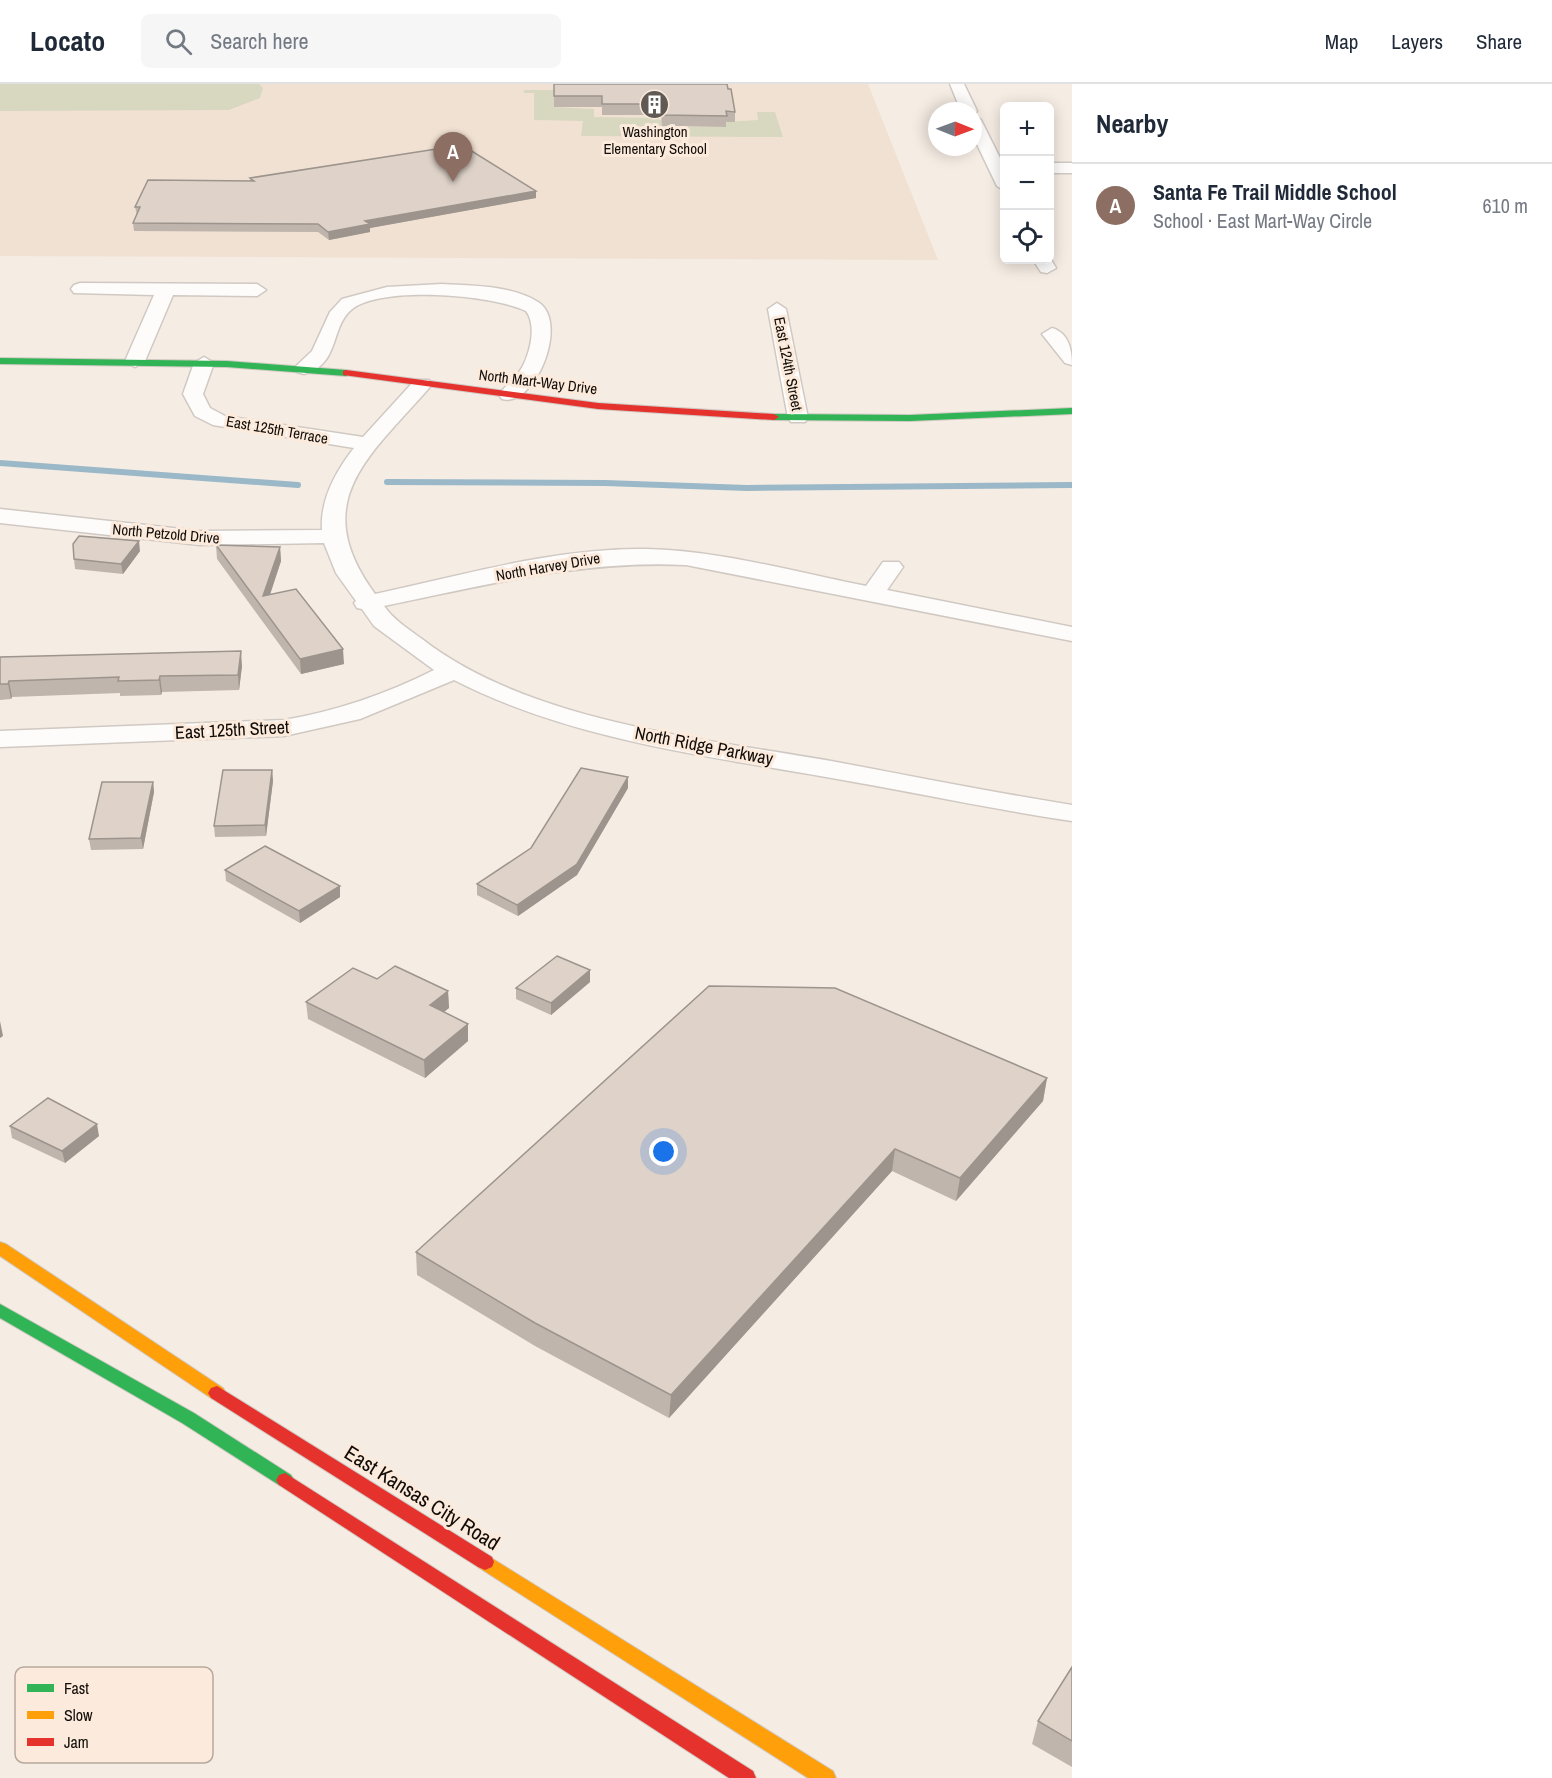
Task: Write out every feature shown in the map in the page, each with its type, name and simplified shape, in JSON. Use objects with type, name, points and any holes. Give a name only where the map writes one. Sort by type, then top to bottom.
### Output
[{"type":"street","points":[[957,84],[965,102]]},
{"type":"street","points":[[982,136],[1000,167]]},
{"type":"street","points":[[1054,168],[1072,168]]},
{"type":"street","points":[[80,289],[257,290]]},
{"type":"street","points":[[135,361],[166,289]]},
{"type":"street","points":[[304,368],[320,355],[339,310],[350,302],[372,295],[395,292],[495,293],[518,298],[535,308],[540,321],[539,345],[532,368],[509,395]]},
{"type":"street","name":"East 124th Street","points":[[777,309],[798,418]]},
{"type":"street","points":[[1052,334],[1072,359]]},
{"type":"street","name":"North Mart-Way Drive","points":[[0,361],[135,361],[304,368],[639,410],[798,418],[904,419],[1072,411]]},
{"type":"street","name":"East 125th Terrace","points":[[204,363],[193,394],[202,412],[220,421],[370,444]]},
{"type":"street","points":[[366,603],[353,583],[333,536],[337,496],[345,476],[422,384]]},
{"type":"street","name":"North Petzold Drive","points":[[0,516],[200,538],[259,539],[333,536]]},
{"type":"street","name":"North Harvey Drive","points":[[366,603],[569,560],[634,555],[686,558],[1072,634]]},
{"type":"street","points":[[873,594],[891,567]]},
{"type":"street","name":"North Ridge Parkway","points":[[366,603],[399,635],[453,671],[547,710],[623,731],[1072,813]]},
{"type":"street","name":"East 125th Street","points":[[0,739],[251,730],[313,724],[367,710],[453,671]]},
{"type":"street","name":"East Kansas City Road","points":[[0,1248],[214,1391],[826,1778]]},
{"type":"street","points":[[0,1310],[188,1418],[746,1778]]},
{"type":"shaded area","points":[[0,84],[868,84],[938,260],[0,256]]},
{"type":"green space","points":[[0,84],[259,84],[263,88],[260,98],[229,110],[0,111]]},
{"type":"green space","points":[[524,90],[554,90],[554,107],[594,109],[594,117],[655,118],[683,127],[726,127],[725,122],[758,120],[757,112],[775,112],[783,137],[581,136],[583,121],[534,120],[534,93],[524,93]]},
{"type":"building","points":[[554,84],[727,84],[728,89],[731,89],[735,112],[726,111],[727,116],[662,115],[661,104],[602,104],[602,96],[554,96]]},
{"type":"building","points":[[462,145],[536,191],[365,221],[370,224],[328,232],[318,224],[133,223],[140,207],[135,207],[148,180],[254,181],[250,178]]},
{"type":"building","points":[[79,536],[139,541],[121,564],[74,559],[73,544]]},
{"type":"building","points":[[216,545],[280,547],[263,596],[296,589],[343,649],[300,659]]},
{"type":"building","points":[[241,651],[238,675],[160,676],[159,680],[118,681],[119,677],[9,681],[8,684],[0,684],[0,657]]},
{"type":"building","points":[[581,768],[628,777],[577,864],[517,905],[477,884],[531,848]]},
{"type":"building","points":[[223,770],[272,770],[265,825],[214,826]]},
{"type":"building","points":[[102,782],[153,782],[141,838],[89,839]]},
{"type":"building","points":[[265,846],[340,886],[299,911],[225,870]]},
{"type":"building","points":[[557,956],[590,970],[551,1003],[516,988]]},
{"type":"building","points":[[395,966],[448,991],[430,1005],[468,1024],[424,1060],[306,1002],[353,968],[377,979]]},
{"type":"building","points":[[709,986],[835,988],[1047,1078],[960,1178],[895,1149],[671,1395],[535,1323],[416,1252]]},
{"type":"building","points":[[48,1098],[97,1124],[62,1151],[10,1126]]},
{"type":"building","points":[[1072,1667],[1072,1741],[1038,1721]]},
{"type":"waterway","points":[[0,463],[298,485]]},
{"type":"waterway","points":[[387,482],[605,483],[747,488],[1072,485]]},
{"type":"traffic: fast","points":[[0,361],[227,364],[346,373]]},
{"type":"traffic: fast","points":[[774,417],[910,418],[1072,411]]},
{"type":"traffic: fast","points":[[0,1310],[188,1418],[285,1480]]},
{"type":"traffic: slow","points":[[0,1248],[217,1393]]},
{"type":"traffic: slow","points":[[485,1562],[826,1778]]},
{"type":"traffic: jam","points":[[346,373],[598,406],[774,417]]},
{"type":"traffic: jam","points":[[217,1393],[485,1562]]},
{"type":"traffic: jam","points":[[285,1480],[746,1778]]},
{"type":"place","name":"Washington Elementary School","points":[[655,105]]},
{"type":"place","name":"Santa Fe Trail Middle School","points":[[453,182]]}]
